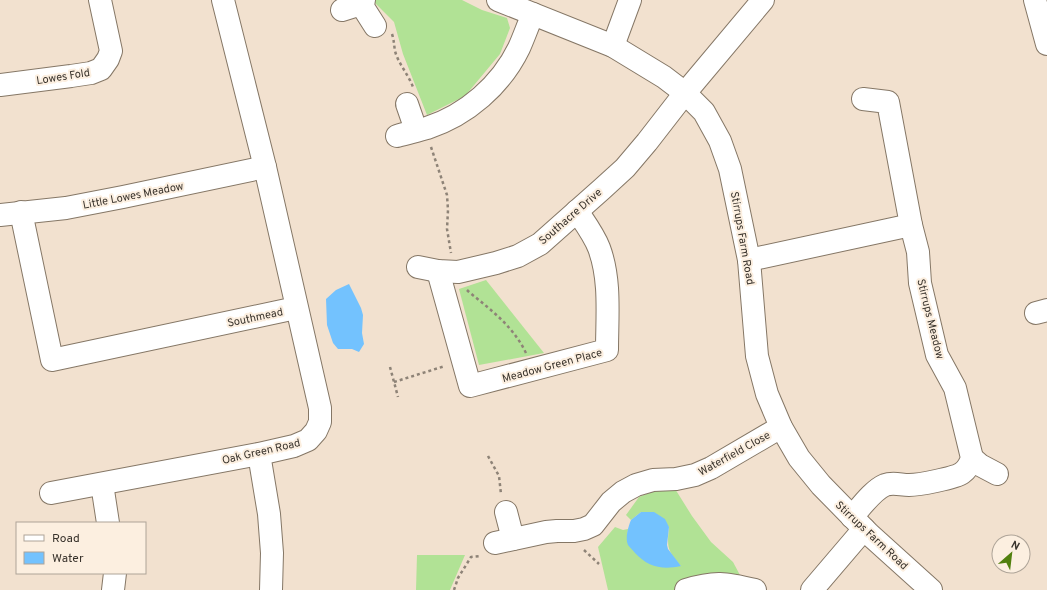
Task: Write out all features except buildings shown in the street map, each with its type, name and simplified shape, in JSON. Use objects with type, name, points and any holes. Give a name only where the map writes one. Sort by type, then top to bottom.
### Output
[{"type":"street","name":"Lowes Fold","points":[[0,84],[71,76],[90,73],[101,69],[108,59],[111,51],[100,0]]},
{"type":"street","name":"Southmead","points":[[11,214],[52,360],[296,308],[265,167],[223,0]]},
{"type":"street","name":"Stirrups Farm Road","points":[[498,0],[613,46],[664,77],[685,93],[704,112],[720,141],[730,169],[749,260],[757,356],[767,394],[782,427],[800,458],[821,485],[858,523],[931,590]]},
{"type":"street","points":[[613,46],[630,0]]},
{"type":"street","name":"Southacre Drive","points":[[438,270],[496,263],[518,256],[540,244],[625,168],[685,93],[764,0]]},
{"type":"street","points":[[1036,0],[1047,41]]},
{"type":"street","points":[[356,4],[375,26]]},
{"type":"street","points":[[411,97],[413,131],[440,123],[462,112],[498,82],[519,48],[533,14]]},
{"type":"street","name":"Stirrups Meadow","points":[[863,99],[890,93],[911,225],[918,252],[920,283],[937,355],[955,388],[972,458]]},
{"type":"street","name":"Little Lowes Meadow","points":[[11,214],[66,208],[123,198],[265,167]]},
{"type":"street","name":"Meadow Green Place","points":[[438,270],[470,386],[607,350],[607,304],[605,274],[599,249],[592,234],[577,211]]},
{"type":"street","points":[[749,260],[911,225]]},
{"type":"street","name":"Oak Green Road","points":[[51,493],[259,454],[294,446],[308,440],[316,431],[320,422],[320,408],[296,308]]},
{"type":"street","name":"Waterfield Close","points":[[506,512],[504,541],[546,532],[574,532],[584,529],[593,525],[611,502],[630,488],[653,480],[676,479],[695,475],[711,468],[782,427]]},
{"type":"street","points":[[259,454],[269,514],[272,553],[271,590]]},
{"type":"street","points":[[812,590],[858,523],[876,491],[893,483],[920,484],[961,474],[967,469],[972,458],[980,465],[997,474]]},
{"type":"street","points":[[102,484],[108,522]]},
{"type":"street","points":[[113,590],[115,574]]},
{"type":"street","points":[[686,590],[706,584],[720,583],[755,590]]},
{"type":"path","points":[[375,26],[384,22],[390,30],[395,51],[409,76],[411,97]]},
{"type":"path","points":[[413,131],[447,194],[447,229],[454,266],[438,270]]},
{"type":"path","points":[[438,270],[469,292],[497,315],[519,339],[534,369]]},
{"type":"path","points":[[394,382],[463,360]]},
{"type":"path","points":[[390,367],[398,397]]},
{"type":"path","points":[[488,456],[499,476],[499,489],[506,512]]},
{"type":"green space","points":[[462,0],[482,10],[507,18],[510,28],[500,54],[465,96],[427,115],[403,54],[394,22],[373,1]]},
{"type":"green space","points":[[486,280],[544,353],[479,365],[459,289]]},
{"type":"green space","points":[[672,484],[692,516],[711,542],[733,562],[741,577],[680,590],[608,590],[598,547],[615,527],[623,530],[628,529],[627,538],[681,566],[669,548],[669,527],[641,512],[631,520],[626,515],[639,497]]},
{"type":"green space","points":[[417,555],[465,555],[450,590],[416,590]]},
{"type":"water","points":[[349,284],[363,315],[362,333],[364,344],[359,352],[352,349],[338,349],[333,343],[327,325],[326,299],[336,290]]},
{"type":"water","points":[[641,512],[654,512],[665,519],[669,527],[668,549],[681,566],[668,568],[650,564],[640,558],[628,545],[627,536],[631,520]]}]
